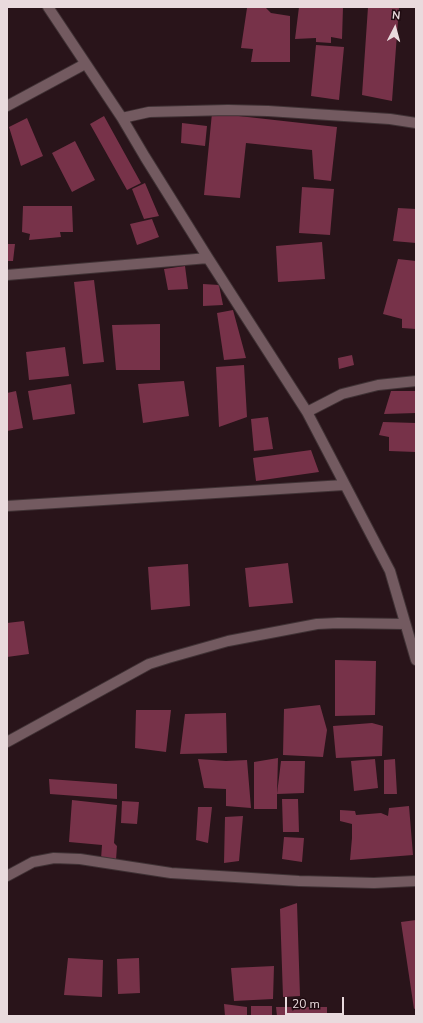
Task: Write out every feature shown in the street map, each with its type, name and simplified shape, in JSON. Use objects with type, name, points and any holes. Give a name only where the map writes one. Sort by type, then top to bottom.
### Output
[{"type":"street","points":[[48,7],[122,118],[144,157],[307,412],[390,571],[416,660]]},
{"type":"street","points":[[7,106],[85,64]]},
{"type":"street","points":[[122,118],[149,112],[228,110],[268,111],[390,119],[416,123]]},
{"type":"street","points":[[7,275],[208,258]]},
{"type":"street","points":[[307,412],[342,394],[378,385],[416,381]]},
{"type":"street","points":[[7,506],[344,485]]},
{"type":"street","points":[[7,742],[149,664],[168,658],[228,642],[317,624],[405,624]]},
{"type":"street","points":[[7,876],[33,862],[54,858],[80,859],[171,872],[299,881],[374,883],[416,881]]},
{"type":"building","points":[[299,7],[343,7],[342,39],[331,37],[331,43],[316,42],[316,38],[295,39]]},
{"type":"building","points":[[368,7],[399,7],[392,101],[362,95]]},
{"type":"building","points":[[247,8],[266,8],[271,13],[290,16],[290,62],[251,62],[253,49],[241,48]]},
{"type":"building","points":[[316,45],[344,47],[339,100],[311,96]]},
{"type":"building","points":[[212,113],[337,127],[331,181],[314,179],[312,150],[246,143],[240,198],[204,195]]},
{"type":"building","points":[[104,116],[141,183],[127,190],[90,124]]},
{"type":"building","points":[[27,118],[43,156],[21,166],[9,127]]},
{"type":"building","points":[[182,123],[207,126],[205,146],[181,143]]},
{"type":"building","points":[[75,141],[95,180],[72,192],[52,153]]},
{"type":"building","points":[[145,183],[159,216],[144,219],[132,189]]},
{"type":"building","points":[[302,187],[334,189],[330,235],[299,233]]},
{"type":"building","points":[[23,206],[72,206],[73,232],[60,232],[61,237],[29,240],[30,234],[22,232]]},
{"type":"building","points":[[398,208],[416,209],[416,243],[393,241]]},
{"type":"building","points":[[152,219],[159,237],[137,245],[130,224]]},
{"type":"building","points":[[322,242],[325,279],[278,282],[276,246]]},
{"type":"building","points":[[7,244],[15,244],[13,261],[7,261]]},
{"type":"building","points":[[398,259],[416,261],[416,329],[402,328],[402,319],[383,314]]},
{"type":"building","points":[[185,266],[188,289],[168,290],[164,269]]},
{"type":"building","points":[[94,280],[104,362],[83,364],[74,282]]},
{"type":"building","points":[[203,284],[219,285],[223,305],[203,306]]},
{"type":"building","points":[[233,310],[246,358],[224,360],[217,313]]},
{"type":"building","points":[[160,324],[160,370],[116,370],[112,325]]},
{"type":"building","points":[[65,347],[69,376],[29,380],[26,352]]},
{"type":"building","points":[[352,355],[354,365],[339,369],[338,358]]},
{"type":"building","points":[[244,365],[247,417],[219,427],[216,367]]},
{"type":"building","points":[[184,381],[189,416],[143,423],[138,384]]},
{"type":"building","points":[[71,384],[75,414],[33,420],[28,391]]},
{"type":"building","points":[[16,391],[23,428],[7,431],[7,393]]},
{"type":"building","points":[[391,391],[416,391],[416,413],[384,414]]},
{"type":"building","points":[[268,417],[273,449],[254,451],[251,419]]},
{"type":"building","points":[[383,422],[416,423],[416,452],[389,451],[389,437],[379,435]]},
{"type":"building","points":[[311,450],[319,472],[256,481],[253,458]]},
{"type":"building","points":[[288,563],[293,603],[249,607],[245,568]]},
{"type":"building","points":[[188,564],[190,606],[151,610],[148,567]]},
{"type":"building","points":[[24,621],[29,654],[7,657],[7,623]]},
{"type":"building","points":[[335,660],[376,661],[375,715],[335,716]]},
{"type":"building","points":[[320,705],[327,730],[323,757],[283,755],[284,709]]},
{"type":"building","points":[[136,710],[171,710],[166,752],[135,748]]},
{"type":"building","points":[[226,713],[227,753],[180,754],[185,714]]},
{"type":"building","points":[[372,723],[383,726],[382,756],[336,758],[333,726]]},
{"type":"building","points":[[278,758],[277,809],[254,809],[254,762]]},
{"type":"building","points":[[198,759],[226,761],[247,760],[251,808],[226,806],[226,789],[204,788]]},
{"type":"building","points":[[375,759],[378,788],[354,791],[351,761]]},
{"type":"building","points":[[395,759],[397,794],[384,794],[384,760]]},
{"type":"building","points":[[281,761],[305,761],[304,793],[277,794]]},
{"type":"building","points":[[49,779],[117,784],[117,799],[50,794]]},
{"type":"building","points":[[282,799],[298,799],[299,832],[283,832]]},
{"type":"building","points":[[72,800],[117,805],[114,843],[117,846],[116,860],[101,859],[102,845],[69,842]]},
{"type":"building","points":[[122,801],[139,802],[137,824],[121,823]]},
{"type":"building","points":[[409,806],[413,855],[350,860],[352,824],[340,821],[340,810],[355,811],[356,815],[381,813],[388,816],[389,808]]},
{"type":"building","points":[[198,807],[212,807],[208,843],[196,840]]},
{"type":"building","points":[[243,816],[239,861],[224,863],[225,817]]},
{"type":"building","points":[[284,837],[304,838],[302,862],[282,859]]},
{"type":"building","points":[[297,903],[300,996],[283,997],[280,909]]},
{"type":"building","points":[[416,920],[416,1008],[414,1009],[401,922]]},
{"type":"building","points":[[68,958],[103,960],[102,997],[64,995]]},
{"type":"building","points":[[139,958],[140,993],[118,994],[117,959]]},
{"type":"building","points":[[274,966],[273,999],[234,1001],[231,968]]},
{"type":"building","points":[[224,1004],[247,1007],[247,1016],[225,1016]]},
{"type":"building","points":[[251,1006],[272,1006],[272,1016],[251,1016]]},
{"type":"building","points":[[276,1007],[327,1007],[327,1016],[277,1016]]}]
